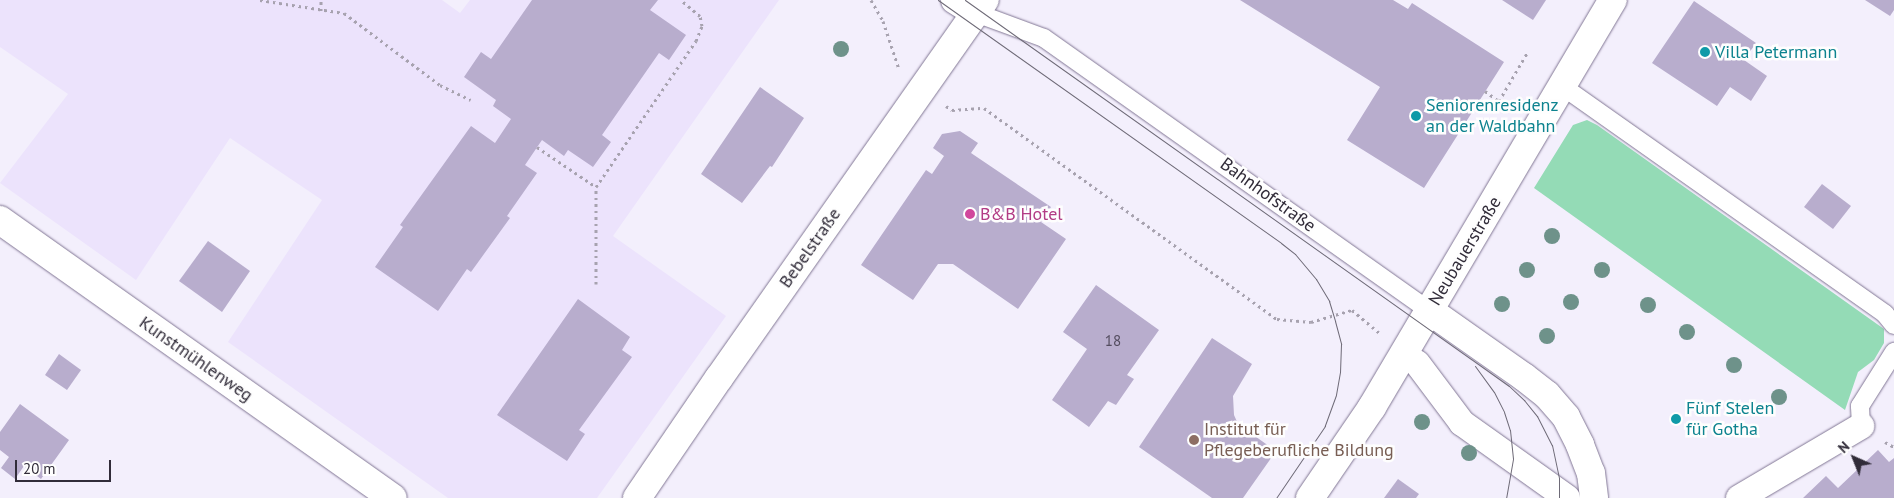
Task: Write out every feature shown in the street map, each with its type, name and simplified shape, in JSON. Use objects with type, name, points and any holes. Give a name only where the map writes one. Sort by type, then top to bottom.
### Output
[{"type":"street","name":"Neubauerstraße","points":[[1310,498],[1372,407],[1411,358],[1430,311],[1613,0]]},
{"type":"street","name":"Bebelstraße","points":[[637,498],[724,370],[923,90],[972,4]]},
{"type":"street","name":"Kunstmühlenweg","points":[[0,220],[393,498]]},
{"type":"street","name":"Bahnhofstraße","points":[[1430,311],[1547,395],[1566,417],[1580,445],[1591,474],[1594,498]]},
{"type":"street","points":[[1411,358],[1462,423],[1567,498]]},
{"type":"street","points":[[1739,498],[1861,426]]},
{"type":"lane","name":"Bahnhofstraße","points":[[972,4],[1044,38],[1430,311]]},
{"type":"lane","points":[[1562,86],[1885,314],[1894,325]]},
{"type":"lane","points":[[1861,426],[1860,406],[1894,352]]},
{"type":"path","points":[[260,0],[321,11],[344,13],[440,86],[471,100]]},
{"type":"path","points":[[321,0],[321,11]]},
{"type":"path","points":[[596,284],[596,188],[696,41],[702,26],[700,16],[681,0]]},
{"type":"path","points":[[871,0],[896,54],[900,74],[952,110],[984,108],[1278,319],[1311,322],[1352,310],[1411,358]]},
{"type":"path","points":[[1485,92],[1499,101],[1527,52]]},
{"type":"path","points":[[537,147],[596,188]]},
{"type":"shaded area","points":[[0,0],[442,0],[460,13],[470,0],[779,0],[613,236],[726,316],[597,498],[448,498],[228,342],[322,200],[230,138],[136,280],[0,183],[68,94],[0,47]]},
{"type":"green space","points":[[1587,120],[1597,125],[1884,329],[1884,343],[1874,360],[1858,372],[1845,410],[1534,188],[1573,125]]},
{"type":"building","points":[[532,0],[658,0],[650,10],[686,35],[669,60],[659,53],[602,135],[611,142],[593,167],[568,150],[564,156],[542,140],[525,165],[537,173],[507,216],[510,218],[471,272],[467,269],[438,311],[375,267],[403,227],[400,225],[471,126],[495,143],[511,119],[493,106],[496,100],[464,77],[481,52],[491,59]]},
{"type":"building","name":"Seniorenresidenz an der Waldbahn","points":[[1240,0],[1393,0],[1408,9],[1412,3],[1504,62],[1424,188],[1347,140],[1380,87]]},
{"type":"building","points":[[1502,0],[1546,0],[1533,20]]},
{"type":"building","points":[[1865,0],[1894,0],[1894,10],[1890,16]]},
{"type":"building","name":"Villa Petermann","points":[[1694,1],[1756,43],[1744,60],[1767,76],[1751,101],[1730,87],[1717,106],[1652,63]]},
{"type":"building","points":[[760,87],[804,118],[772,167],[770,166],[742,203],[701,174]]},
{"type":"building","name":"B&B Hotel","points":[[960,131],[978,143],[971,153],[1051,207],[1041,222],[1066,239],[1018,309],[953,264],[938,264],[913,300],[861,265],[926,170],[932,174],[944,156],[933,148],[942,134]]},
{"type":"building","points":[[1822,184],[1851,206],[1833,229],[1804,207]]},
{"type":"building","points":[[208,241],[250,271],[222,312],[179,281]]},
{"type":"building","points":[[1096,285],[1159,330],[1127,375],[1134,379],[1116,405],[1108,401],[1089,427],[1052,400],[1087,349],[1063,332]]},
{"type":"building","points":[[578,299],[630,337],[622,350],[632,357],[579,430],[585,434],[567,461],[497,415]]},
{"type":"building","points":[[1212,338],[1252,364],[1233,396],[1234,415],[1238,424],[1276,451],[1243,498],[1212,498],[1139,447]]},
{"type":"building","points":[[59,354],[81,370],[67,390],[45,375]]},
{"type":"building","points":[[20,404],[69,440],[41,479],[24,466],[15,479],[1,468],[9,457],[0,450],[0,432]]},
{"type":"building","points":[[1878,450],[1889,462],[1894,458],[1894,498],[1803,498],[1826,476],[1838,488]]},
{"type":"building","points":[[1398,479],[1419,494],[1416,498],[1384,498]]},
{"type":"tram line","points":[[938,0],[1281,243],[1295,254],[1316,279],[1329,301],[1341,344],[1340,372],[1336,395],[1325,426],[1276,498]]},
{"type":"tram line","points":[[965,0],[1509,386],[1537,416],[1552,445],[1559,478],[1559,498]]},
{"type":"tram line","points":[[1475,366],[1494,392],[1510,430],[1513,459],[1506,498]]},
{"type":"place","name":"Villa Petermann","points":[[1705,52]]},
{"type":"place","name":"Seniorenresidenz an der Waldbahn","points":[[1416,116]]},
{"type":"place","name":"B&B Hotel","points":[[970,214]]},
{"type":"place","name":"Fünf Stelen für Gotha","points":[[1676,419]]},
{"type":"place","name":"Institut für Pflegeberufliche Bildung","points":[[1194,440]]}]
